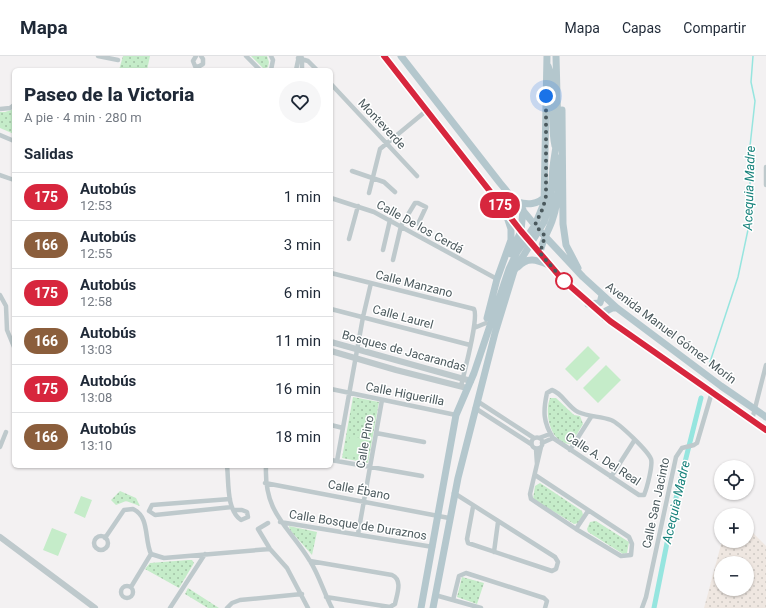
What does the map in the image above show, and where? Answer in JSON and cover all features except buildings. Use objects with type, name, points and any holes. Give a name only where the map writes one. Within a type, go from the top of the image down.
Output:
[{"type":"main road","name":"Avenida Manuel Gómez Morín","points":[[384,56],[528,240],[588,304],[605,318],[766,430]]},
{"type":"main road","name":"Avenida Manuel Gómez Morín","points":[[402,56],[428,92],[523,210],[583,277],[617,308],[766,417]]},
{"type":"main road","points":[[421,608],[456,415],[464,387],[471,381],[513,260],[537,227],[550,205],[555,149],[558,133],[556,56]]},
{"type":"main road","points":[[540,253],[545,236],[552,222],[558,198],[558,174],[552,136],[552,81],[547,60]]},
{"type":"main road","points":[[537,227],[546,196],[547,60]]},
{"type":"main road","points":[[558,90],[564,126],[562,208],[564,236],[570,252],[583,277]]},
{"type":"main road","points":[[417,100],[425,97],[428,92]]},
{"type":"main road","points":[[426,111],[432,108],[442,109]]},
{"type":"main road","points":[[517,202],[531,204],[542,200],[546,196]]},
{"type":"main road","points":[[476,365],[476,352],[486,323],[497,279],[512,234],[510,224],[500,205]]},
{"type":"main road","points":[[495,333],[495,310],[502,274],[521,231],[523,210]]},
{"type":"main road","points":[[433,608],[454,493],[475,408],[495,333],[514,271],[528,240]]},
{"type":"main road","points":[[514,271],[522,263],[529,260],[537,260],[550,265]]},
{"type":"main road","points":[[588,304],[600,303],[602,295]]},
{"type":"main road","points":[[605,318],[606,311],[608,309],[617,308]]},
{"type":"main road","points":[[446,476],[458,478]]},
{"type":"street","points":[[98,56],[118,60]]},
{"type":"street","points":[[186,56],[194,58],[194,68],[202,66],[204,60],[201,56]]},
{"type":"street","points":[[246,56],[258,68]]},
{"type":"street","points":[[271,56],[273,60],[271,68]]},
{"type":"street","points":[[297,68],[300,57]]},
{"type":"street","points":[[300,57],[302,68]]},
{"type":"street","points":[[300,57],[308,61],[315,68]]},
{"type":"street","name":"Monteverde","points":[[333,86],[417,176]]},
{"type":"street","points":[[0,109],[12,106]]},
{"type":"street","points":[[369,193],[380,149],[426,111]]},
{"type":"street","points":[[0,135],[12,140]]},
{"type":"street","points":[[766,167],[766,185]]},
{"type":"street","points":[[352,171],[373,177],[388,185],[395,192]]},
{"type":"street","points":[[0,175],[12,179]]},
{"type":"street","name":"Calle De los Cerdá","points":[[333,199],[358,206],[390,220],[437,248],[497,279]]},
{"type":"street","points":[[393,260],[401,226],[415,203],[426,207],[418,224]]},
{"type":"street","points":[[349,239],[358,206]]},
{"type":"street","points":[[383,250],[390,220]]},
{"type":"street","name":"Calle Manzano","points":[[333,274],[474,309],[476,314],[474,328],[462,378],[464,387]]},
{"type":"street","points":[[337,461],[357,359],[363,317],[371,283]]},
{"type":"street","points":[[0,295],[6,306],[6,330],[12,343]]},
{"type":"street","name":"Calle Laurel","points":[[333,310],[470,345]]},
{"type":"street","points":[[474,328],[486,323]]},
{"type":"street","name":"Bosques de Jacarandas","points":[[333,343],[471,381]]},
{"type":"street","points":[[333,352],[396,370],[464,387]]},
{"type":"street","points":[[396,370],[399,360]]},
{"type":"street","points":[[752,420],[766,365]]},
{"type":"street","name":"Calle Higuerilla","points":[[333,389],[456,415]]},
{"type":"street","points":[[551,436],[543,414],[547,393],[550,390],[556,391],[573,408],[591,417],[603,418],[614,422],[634,441],[612,477]]},
{"type":"street","name":"Calle San Jacinto","points":[[642,608],[646,597],[676,457],[680,450],[685,447],[693,446],[697,443],[712,392]]},
{"type":"street","name":"Calle Pino","points":[[358,534],[382,400]]},
{"type":"street","points":[[477,401],[537,438],[542,445],[530,494],[531,499],[576,529],[625,556],[632,553],[632,544],[629,537],[535,475]]},
{"type":"street","points":[[475,408],[531,444],[536,449],[537,465]]},
{"type":"street","points":[[570,450],[591,417]]},
{"type":"street","points":[[333,426],[343,428]]},
{"type":"street","points":[[0,447],[6,432]]},
{"type":"street","points":[[376,433],[424,442]]},
{"type":"street","points":[[531,444],[537,438],[551,436]]},
{"type":"street","points":[[536,449],[551,436]]},
{"type":"street","name":"Calle A. Del Real","points":[[551,436],[570,450],[639,495],[643,496],[645,493],[651,461],[649,456],[634,441]]},
{"type":"street","points":[[333,460],[422,476]]},
{"type":"street","points":[[227,468],[230,499],[233,509],[155,515],[149,511],[152,505],[230,499]]},
{"type":"street","points":[[266,468],[265,483],[273,508],[280,522],[310,561],[332,608]]},
{"type":"street","name":"Calle Ébano","points":[[265,483],[449,518]]},
{"type":"street","points":[[454,493],[555,557],[558,562],[556,569],[552,571],[470,544],[467,541],[473,506]]},
{"type":"street","points":[[188,502],[190,512]]},
{"type":"street","points":[[105,538],[124,510],[133,509],[144,520],[146,539],[151,554],[131,587]]},
{"type":"street","points":[[576,529],[588,511]]},
{"type":"street","name":"Calle Bosque de Duraznos","points":[[280,522],[433,547]]},
{"type":"street","points":[[494,552],[498,522]]},
{"type":"street","points":[[268,523],[258,529],[270,549],[287,568],[308,608]]},
{"type":"street","points":[[0,537],[95,608]]},
{"type":"street","points":[[151,554],[164,558],[270,549]]},
{"type":"street","points":[[170,608],[205,554]]},
{"type":"street","points":[[310,561],[396,576],[399,582],[395,604],[387,608],[326,597]]},
{"type":"street","points":[[453,600],[459,576],[466,573],[544,598],[547,601],[545,608]]},
{"type":"street","points":[[227,608],[232,603],[240,600],[302,594]]},
{"type":"street","points":[[435,595],[481,608]]},
{"type":"sand","points":[[754,534],[766,546],[766,608],[704,608],[714,571],[714,596],[754,596],[754,556],[718,556],[720,548],[754,548]]},
{"type":"green space","points":[[123,56],[150,56],[147,68],[120,68]]},
{"type":"green space","points":[[251,56],[267,56],[269,62],[268,67],[263,68]]},
{"type":"green space","points":[[12,110],[12,133],[0,128],[0,112]]},
{"type":"green space","points":[[588,346],[600,358],[577,381],[565,369]]},
{"type":"green space","points":[[606,365],[621,380],[598,403],[583,388]]},
{"type":"green space","points":[[353,397],[379,402],[368,463],[342,458]]},
{"type":"green space","points":[[550,398],[556,398],[574,415],[580,416],[583,424],[571,444],[564,443],[558,439],[550,427],[548,419],[548,404]]},
{"type":"green space","points":[[350,436],[368,439],[365,458],[346,455]]},
{"type":"green space","points":[[540,483],[582,511],[583,515],[579,523],[574,524],[533,499],[535,486]]},
{"type":"green space","points":[[120,491],[136,498],[140,506],[126,501],[116,505],[111,500]]},
{"type":"green space","points":[[81,496],[92,500],[85,518],[74,513]]},
{"type":"green space","points":[[596,521],[629,542],[627,553],[623,554],[588,532],[587,529],[590,522]]},
{"type":"green space","points":[[289,526],[317,532],[312,555],[290,530]]},
{"type":"green space","points":[[52,528],[67,534],[58,556],[43,550]]},
{"type":"green space","points":[[192,560],[194,563],[179,588],[145,569],[150,563]]},
{"type":"green space","points":[[462,577],[484,583],[477,604],[457,597]]},
{"type":"green space","points":[[188,588],[219,608],[208,608],[185,594]]},
{"type":"waterway","name":"Acequia Madre","points":[[710,362],[738,277],[749,225],[751,205],[749,155],[755,101],[751,82],[753,56]]},
{"type":"waterway","name":"Acequia Madre","points":[[654,608],[676,498],[701,398]]},
{"type":"bus line","name":"175","points":[[384,56],[472,170],[562,279],[585,301],[610,321],[766,430]]},
{"type":"route","points":[[546,96],[546,196],[543,208],[535,225],[545,236],[540,253],[564,281]]}]
